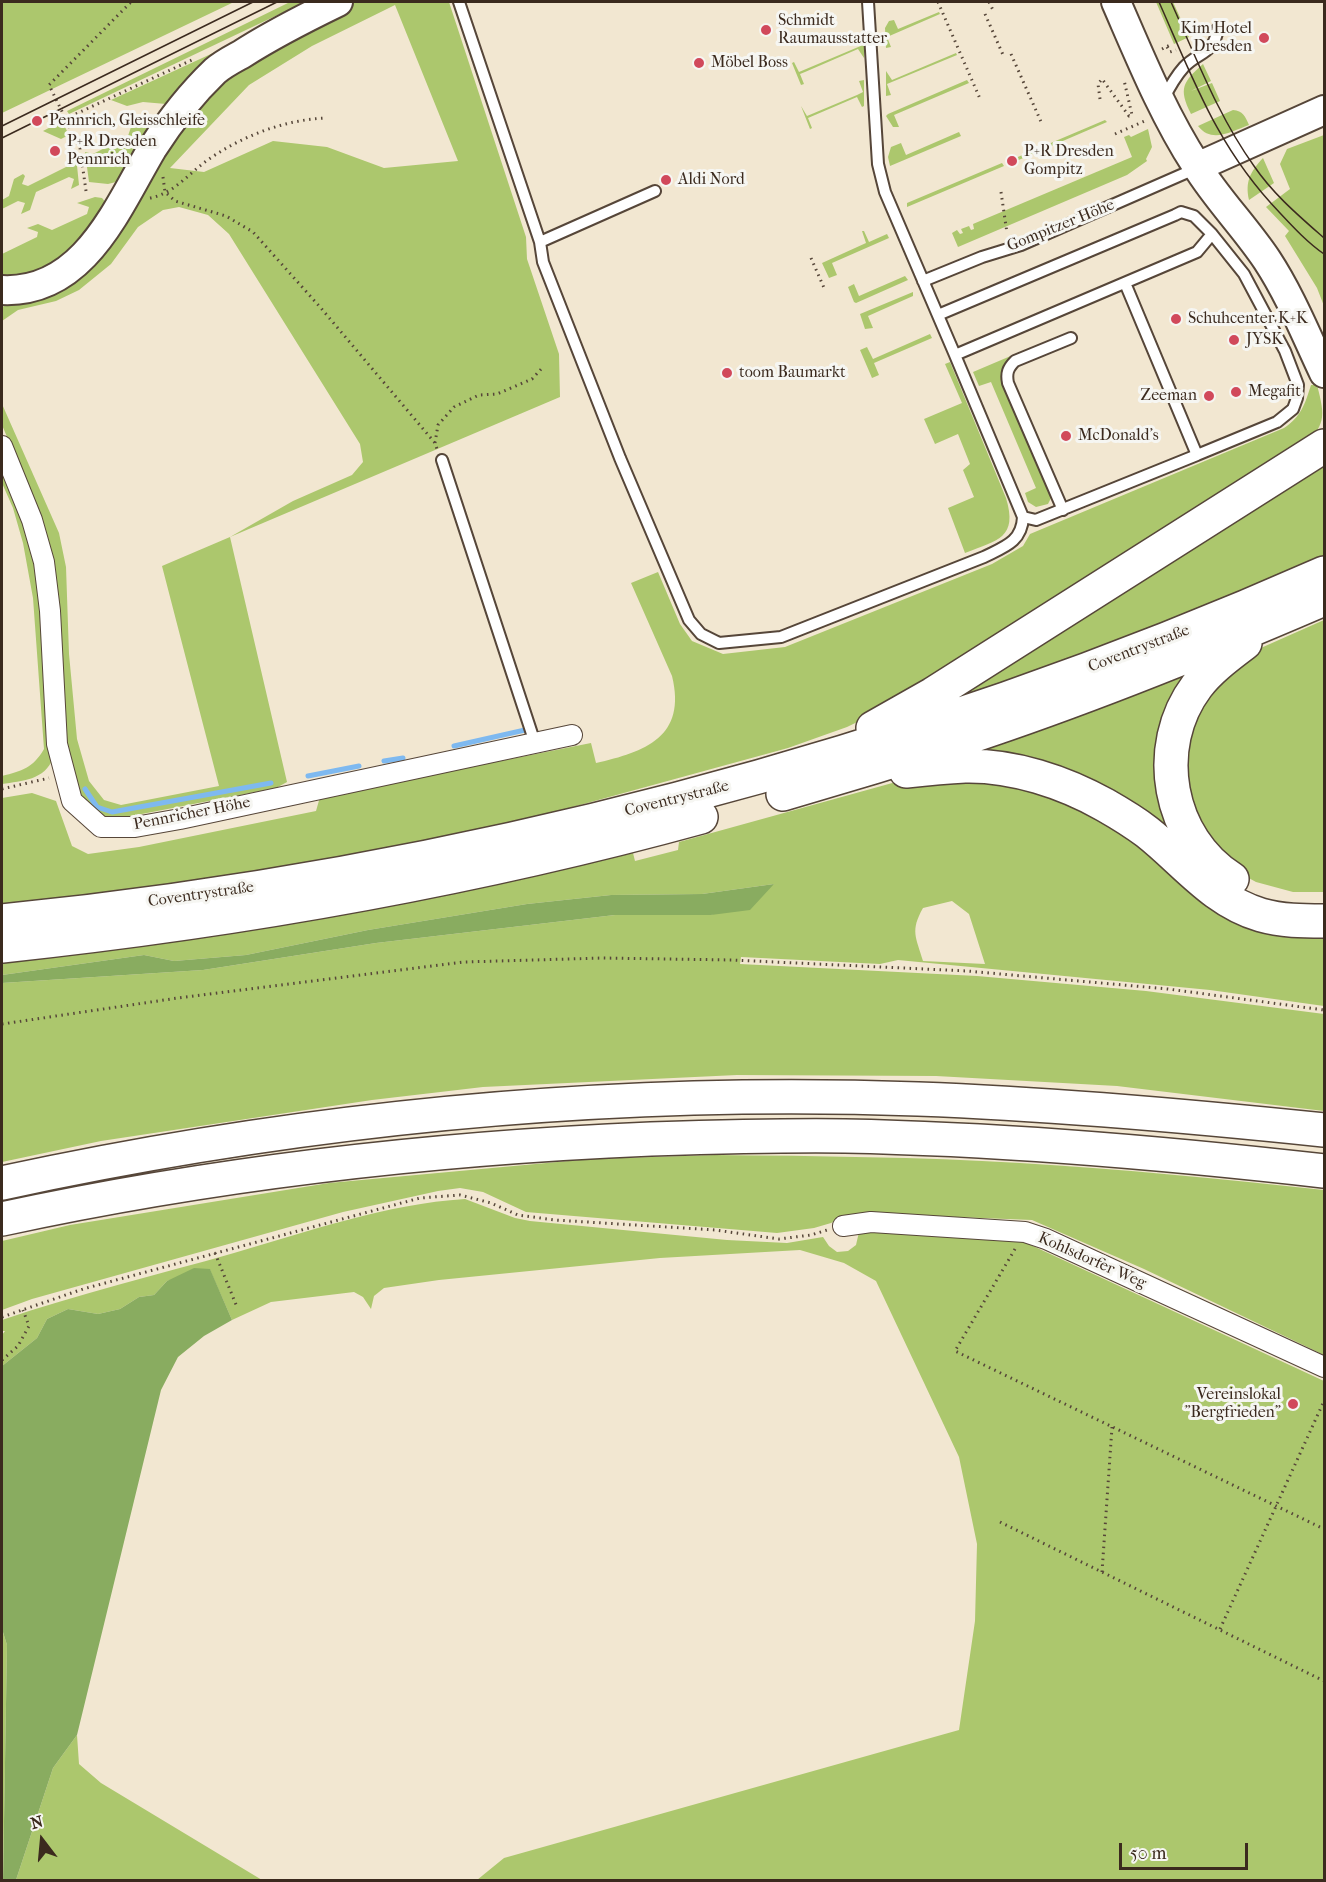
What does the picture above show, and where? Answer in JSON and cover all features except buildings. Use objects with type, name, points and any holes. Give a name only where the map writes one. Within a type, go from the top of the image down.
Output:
[{"type":"highway","points":[[830,768],[933,694],[1324,446]]},
{"type":"highway","name":"Coventrystraße","points":[[2,921],[87,912],[311,879],[438,854],[830,768],[964,713],[1256,604],[1324,573]]},
{"type":"highway","points":[[2,946],[92,937],[319,903],[561,852],[672,825],[830,768],[970,736],[1064,703],[1272,622],[1324,599]]},
{"type":"highway","points":[[1272,622],[1219,664],[1197,686],[1181,713],[1174,735],[1170,763],[1173,789],[1182,822],[1216,869],[1251,890],[1265,894],[1292,900],[1324,899]]},
{"type":"highway","points":[[830,768],[966,766],[991,767],[1037,776],[1105,804],[1148,833],[1194,875],[1222,896],[1242,907],[1261,915],[1293,921],[1324,921]]},
{"type":"highway","points":[[2,1183],[176,1149],[321,1128],[502,1108],[606,1102],[732,1098],[915,1099],[1055,1105],[1324,1130]]},
{"type":"highway","points":[[2,1219],[57,1207],[192,1184],[330,1164],[510,1147],[720,1137],[843,1136],[1024,1143],[1206,1158],[1324,1171]]},
{"type":"street","points":[[2,290],[40,285],[62,273],[86,254],[107,228],[171,122],[196,90],[217,69],[272,34],[338,2]]},
{"type":"street","points":[[1116,2],[1155,111],[1266,260],[1282,286],[1324,373]]},
{"type":"street","name":"Gompitzer Höhe","points":[[1197,167],[1324,110]]},
{"type":"street","name":"Pennricher Höhe","points":[[2,446],[32,520],[44,562],[50,611],[57,744],[72,801],[100,826],[135,827],[573,735]]},
{"type":"street","name":"Kohlsdorfer Weg","points":[[843,1226],[871,1222],[1025,1232],[1046,1239],[1324,1367]]},
{"type":"lane","points":[[459,2],[540,242],[543,262],[620,458],[689,620],[701,634],[719,643],[781,637],[984,557],[1013,542],[1022,531],[1023,517],[885,192],[878,164],[868,2]]},
{"type":"lane","points":[[1155,111],[1186,64],[1209,50],[1216,41],[1218,28]]},
{"type":"lane","name":"Gompitzer Höhe","points":[[923,281],[982,256],[1021,244],[1197,167]]},
{"type":"lane","points":[[540,242],[655,192]]},
{"type":"lane","points":[[938,315],[1181,212],[1194,216],[1212,234],[1244,274],[1285,351],[1296,378],[1297,398],[1293,409],[1277,422],[1063,510],[1036,520],[1023,517]]},
{"type":"lane","points":[[955,355],[1197,252],[1212,234]]},
{"type":"lane","points":[[1125,283],[1197,455]]},
{"type":"lane","points":[[1063,510],[1006,375],[1009,367],[1015,361],[1071,338]]},
{"type":"lane","points":[[442,460],[536,743]]},
{"type":"path","points":[[86,191],[80,148],[49,85],[131,2]]},
{"type":"path","points":[[938,2],[981,101]]},
{"type":"path","points":[[989,2],[993,10]]},
{"type":"path","points":[[985,14],[1004,57]]},
{"type":"path","points":[[1162,49],[1172,44]]},
{"type":"path","points":[[1167,46],[1170,52],[1176,50]]},
{"type":"path","points":[[1011,54],[1042,124]]},
{"type":"path","points":[[65,119],[202,55]]},
{"type":"path","points":[[1100,99],[1098,84],[1102,79],[1129,116],[1132,115],[1123,76]]},
{"type":"path","points":[[1116,134],[1155,111]]},
{"type":"path","points":[[128,193],[144,199],[160,196],[183,182],[211,158],[270,128],[304,119],[325,118]]},
{"type":"path","points":[[144,164],[163,177],[165,192],[175,201],[226,216],[253,232],[435,443],[442,460]]},
{"type":"path","points":[[1001,192],[1007,232]]},
{"type":"path","points":[[811,258],[825,290]]},
{"type":"path","points":[[435,443],[438,425],[454,407],[479,395],[497,393],[532,379],[543,367]]},
{"type":"path","points":[[2,789],[65,774]]},
{"type":"path","points":[[2,1024],[178,998],[464,962],[603,958],[732,960],[967,971],[1168,989],[1324,1010]]},
{"type":"path","points":[[2,1317],[83,1289],[420,1198],[460,1195],[491,1203],[518,1215],[555,1220],[715,1230],[779,1239],[811,1235],[843,1226]]},
{"type":"path","points":[[1025,1232],[955,1351],[1324,1529]]},
{"type":"path","points":[[215,1253],[237,1307]]},
{"type":"path","points":[[2,1360],[18,1346],[29,1326],[23,1310]]},
{"type":"path","points":[[1220,1629],[1324,1401]]},
{"type":"path","points":[[1102,1572],[1112,1426]]},
{"type":"path","points":[[1000,1522],[1324,1681]]},
{"type":"green space","points":[[2,2],[234,2],[2,113]]},
{"type":"green space","points":[[290,2],[305,2],[69,114],[67,111]]},
{"type":"green space","points":[[355,2],[449,2],[526,237],[527,259],[559,354],[560,397],[230,537],[293,501],[352,475],[363,462],[360,444],[229,234],[208,215],[179,207],[163,210],[138,227],[111,264],[79,290],[56,301],[18,310],[2,321],[2,307],[19,300],[127,221],[146,189],[145,180],[205,93],[285,36]],"holes":[[[395,5],[458,161],[384,168],[327,147],[273,141],[204,172],[170,168],[249,85],[312,46]]]},
{"type":"green space","points":[[1156,2],[1173,2],[1189,37],[1174,44]]},
{"type":"green space","points":[[939,12],[940,14],[887,37],[891,47],[886,48],[885,28],[889,21],[894,20],[898,29]]},
{"type":"green space","points":[[864,32],[864,58],[858,49],[800,74],[804,84],[801,85],[792,63],[794,62],[799,72],[863,45],[859,34]]},
{"type":"green space","points":[[250,36],[166,104],[143,102],[127,106],[111,100]]},
{"type":"green space","points":[[956,53],[957,55],[887,84],[891,95],[886,96],[886,71],[892,80]]},
{"type":"green space","points":[[1203,64],[1211,81],[1191,91],[1212,83],[1220,101],[1191,114],[1185,98],[1185,86]]},
{"type":"green space","points":[[864,80],[864,106],[862,107],[857,97],[808,118],[812,128],[810,129],[801,106],[807,116],[863,92],[859,81]]},
{"type":"green space","points":[[967,80],[969,83],[894,115],[899,127],[893,127],[886,116],[888,114]]},
{"type":"green space","points":[[1233,110],[1243,114],[1249,125],[1229,133],[1216,135],[1209,134],[1198,126]]},
{"type":"green space","points":[[142,118],[152,124],[124,180],[108,184],[89,182],[85,152],[93,154],[128,136],[133,121]]},
{"type":"green space","points":[[1105,120],[1107,122],[1007,165],[1006,162]]},
{"type":"green space","points":[[62,121],[69,135],[61,139],[43,131]]},
{"type":"green space","points":[[1148,129],[1152,147],[1147,161],[1127,175],[958,247],[952,233],[957,230],[960,234],[963,233],[961,229],[969,226],[971,230],[974,229],[973,224],[1132,157],[1124,137],[1129,135],[1131,137]]},
{"type":"green space","points":[[959,132],[961,136],[890,166],[888,157],[891,147],[901,143],[906,155]]},
{"type":"green space","points":[[1324,135],[1324,306],[1317,288],[1285,236],[1289,231],[1266,207],[1290,189],[1280,164],[1287,149]]},
{"type":"green space","points":[[76,156],[79,185],[71,189],[74,179],[69,177],[36,192],[30,210],[21,214],[25,203],[18,201],[2,209],[2,200],[9,196],[14,179],[23,174],[25,176],[22,184],[28,186],[68,166],[71,159]]},
{"type":"green space","points":[[1263,158],[1274,183],[1249,200],[1250,178]]},
{"type":"green space","points":[[1002,163],[1004,166],[907,207],[907,203]]},
{"type":"green space","points":[[95,197],[102,198],[108,205],[64,259],[32,275],[2,279],[2,254],[37,237],[38,232],[27,228],[38,224],[52,230],[87,214],[89,207],[77,203]]},
{"type":"green space","points":[[862,231],[869,242],[887,234],[889,238],[832,263],[837,275],[829,278],[822,263],[866,243]]},
{"type":"green space","points":[[905,276],[908,280],[856,303],[848,287],[854,284],[859,296]]},
{"type":"green space","points":[[913,292],[913,296],[868,316],[873,328],[865,329],[860,314]]},
{"type":"green space","points":[[930,334],[932,338],[874,363],[879,375],[872,378],[860,350],[867,347],[873,359]]},
{"type":"green space","points":[[1013,355],[1014,357],[1004,366],[1003,373],[1052,496],[1048,504],[1036,507],[1028,502],[1025,493],[1036,488],[991,382],[979,386],[973,372]]},
{"type":"green space","points":[[950,362],[1006,498],[1009,511],[1007,530],[1002,536],[987,545],[965,553],[948,508],[974,497],[963,470],[970,464],[958,434],[935,444],[924,419],[962,403],[945,364]]},
{"type":"green space","points":[[1311,385],[1317,385],[1322,406],[1322,420],[1302,449],[917,693],[847,727],[788,748],[423,848],[2,911],[2,798],[32,793],[56,801],[72,846],[88,854],[139,847],[316,811],[320,797],[591,743],[596,763],[614,759],[646,747],[658,738],[667,727],[673,714],[675,697],[672,676],[631,583],[658,572],[680,624],[692,641],[723,654],[785,647],[992,564],[1023,546],[1030,534],[1284,428],[1302,410]]},
{"type":"green space","points":[[2,404],[59,533],[66,567],[69,654],[77,739],[89,781],[104,800],[121,805],[219,786],[162,566],[230,537],[287,782],[276,788],[116,819],[100,818],[81,797],[69,755],[35,503],[2,425]]},
{"type":"green space","points":[[2,459],[26,522],[41,598],[53,758],[39,775],[2,784],[2,776],[26,768],[36,761],[44,749],[33,598],[23,543],[13,508],[2,483]]},
{"type":"green space","points":[[1324,460],[1324,562],[989,693],[928,704]]},
{"type":"green space","points":[[1324,620],[1324,892],[1293,892],[1256,882],[1236,871],[1191,819],[1184,737],[1202,696],[1254,651]]},
{"type":"green space","points":[[1213,655],[1178,710],[1186,842],[1262,906],[1152,826],[942,760]]},
{"type":"green space","points":[[964,773],[1072,796],[1188,882],[1324,931],[1324,1006],[1210,990],[898,960],[880,964],[741,957],[740,964],[977,976],[1146,991],[1324,1014],[1324,1111],[1117,1086],[936,1076],[737,1075],[483,1087],[372,1100],[101,1141],[2,1162],[2,983],[203,970],[376,943],[615,915],[711,915],[774,884],[702,894],[611,895],[527,904],[368,930],[246,955],[174,961],[144,955],[2,975],[2,956],[558,863],[595,862],[633,853],[635,861],[678,850],[679,842],[914,777]],"holes":[[[952,901],[969,914],[985,964],[923,961],[915,929],[923,908]]]},
{"type":"green space","points":[[774,884],[750,910],[711,915],[615,915],[376,943],[203,970],[2,983],[2,975],[144,955],[174,961],[246,955],[368,930],[527,904],[611,895],[702,894]]},
{"type":"green space","points":[[715,1155],[830,1156],[1020,1163],[1324,1190],[1324,1355],[1144,1269],[1032,1220],[905,1215],[841,1217],[814,1228],[777,1233],[526,1212],[483,1192],[460,1188],[343,1212],[32,1299],[2,1310],[2,1241],[70,1225],[329,1183],[590,1159]]},
{"type":"green space","points":[[465,1199],[515,1218],[530,1221],[727,1240],[787,1243],[823,1237],[837,1252],[848,1251],[856,1245],[859,1232],[866,1225],[1020,1240],[1324,1381],[1324,1880],[477,1880],[504,1858],[959,1730],[975,1621],[977,1544],[959,1457],[876,1281],[844,1263],[800,1250],[660,1258],[439,1280],[384,1288],[374,1296],[371,1309],[363,1297],[354,1292],[271,1302],[232,1320],[210,1270],[167,1281],[154,1295],[139,1297],[120,1309],[98,1314],[68,1309],[47,1319],[37,1338],[2,1366],[2,1335],[5,1331],[2,1331],[2,1320],[89,1293],[377,1212]]},
{"type":"green space","points":[[194,1268],[210,1269],[232,1320],[204,1336],[178,1357],[161,1390],[77,1735],[53,1768],[16,1880],[3,1880],[7,1645],[2,1629],[2,1366],[37,1338],[47,1319],[68,1309],[98,1314],[120,1309],[139,1297],[154,1295],[167,1281]]},
{"type":"green space","points":[[2,1629],[7,1645],[3,1880],[2,1880]]},
{"type":"green space","points":[[77,1735],[79,1764],[101,1783],[262,1880],[16,1880],[53,1768]]},
{"type":"waterway","points":[[454,746],[525,730]]},
{"type":"waterway","points":[[384,761],[403,758]]},
{"type":"waterway","points":[[308,776],[359,766]]},
{"type":"waterway","points":[[85,789],[97,807],[112,812],[271,783]]},
{"type":"tram line","points":[[2,126],[253,2]]},
{"type":"tram line","points":[[2,138],[277,2]]},
{"type":"tram line","points":[[1159,2],[1196,87],[1240,164],[1258,189],[1285,219],[1324,254]]},
{"type":"tram line","points":[[1171,2],[1208,86],[1241,147],[1261,176],[1278,195],[1324,238]]},
{"type":"place","name":"Schmidt Raumausstatter","points":[[766,30]]},
{"type":"place","name":"Kim Hotel Dresden","points":[[1264,38]]},
{"type":"place","name":"Möbel Boss","points":[[699,63]]},
{"type":"place","name":"Pennrich, Gleisschleife","points":[[37,121]]},
{"type":"place","name":"P+R Dresden Pennrich","points":[[55,151]]},
{"type":"place","name":"P+R Dresden Gompitz","points":[[1012,161]]},
{"type":"place","name":"Aldi Nord","points":[[666,180]]},
{"type":"place","name":"Schuhcenter K+K","points":[[1176,319]]},
{"type":"place","name":"JYSK","points":[[1234,340]]},
{"type":"place","name":"toom Baumarkt","points":[[727,373]]},
{"type":"place","name":"Megafit","points":[[1236,392]]},
{"type":"place","name":"Zeeman","points":[[1209,396]]},
{"type":"place","name":"McDonald's","points":[[1066,436]]},
{"type":"place","name":"Vereinslokal \"Bergfrieden\"","points":[[1293,1404]]}]
